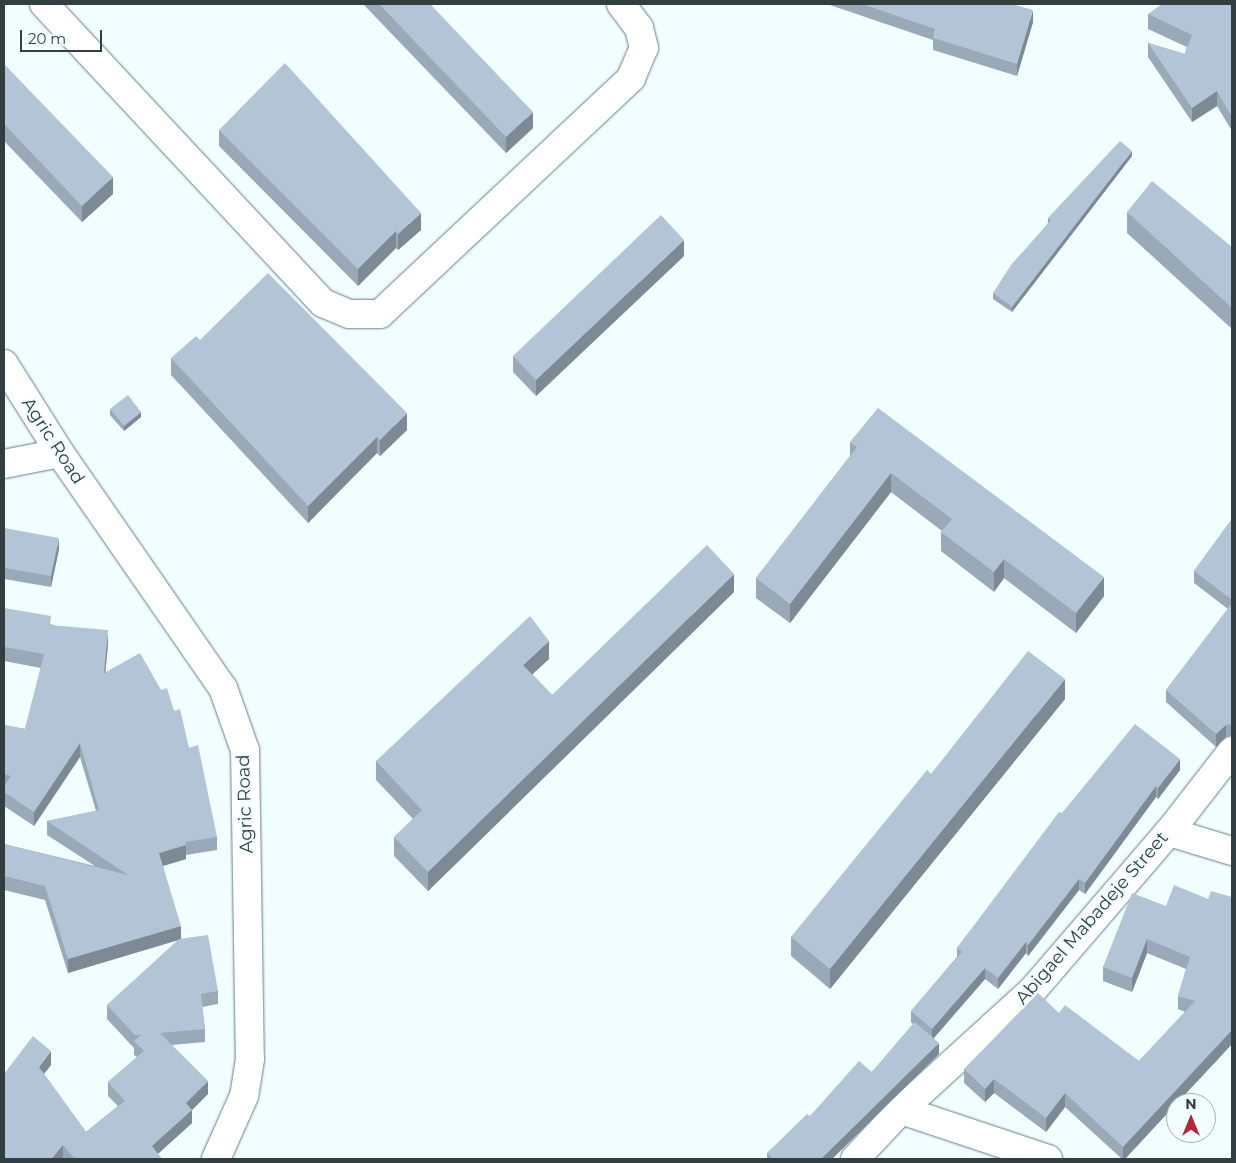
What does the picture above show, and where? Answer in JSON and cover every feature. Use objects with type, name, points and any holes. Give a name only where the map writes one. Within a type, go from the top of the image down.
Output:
[{"type":"street","points":[[44,4],[324,303],[349,314],[380,314],[631,78],[644,48],[639,28],[621,4]]},
{"type":"street","name":"Agric Road","points":[[4,364],[60,453],[223,688],[245,750],[250,1059],[244,1096],[216,1159]]},
{"type":"street","points":[[4,464],[60,453]]},
{"type":"street","name":"Abigael Mabadeje Street","points":[[855,1159],[901,1110],[1032,991],[1169,832],[1232,750]]},
{"type":"street","points":[[1169,832],[1232,851]]},
{"type":"street","points":[[901,1110],[1048,1159]]},
{"type":"building","points":[[379,4],[430,4],[533,112],[506,137]]},
{"type":"building","points":[[862,4],[1012,4],[1033,10],[1017,64],[933,38],[935,29]]},
{"type":"building","points":[[1162,4],[1232,4],[1232,117],[1217,91],[1192,108],[1148,43],[1185,54],[1192,35],[1148,14]]},
{"type":"building","points":[[285,63],[421,213],[398,234],[396,231],[358,269],[219,130]]},
{"type":"building","points":[[4,64],[113,177],[82,206],[4,124]]},
{"type":"building","points":[[1120,141],[1132,151],[1012,307],[993,293],[1011,265],[1051,220],[1048,218]]},
{"type":"building","points":[[1152,181],[1232,247],[1232,308],[1127,212]]},
{"type":"building","points":[[661,215],[684,240],[536,380],[513,356]]},
{"type":"building","points":[[268,273],[407,413],[380,440],[377,437],[308,506],[171,358],[196,336],[200,340]]},
{"type":"building","points":[[128,395],[141,412],[124,426],[110,409]]},
{"type":"building","points":[[878,408],[1104,577],[1076,613],[1004,559],[994,572],[941,532],[952,519],[891,473],[790,604],[756,578],[857,447],[850,442]]},
{"type":"building","points":[[1232,519],[1232,600],[1194,571]]},
{"type":"building","points":[[4,528],[59,538],[51,576],[4,568]]},
{"type":"building","points":[[707,545],[734,574],[428,872],[394,837],[422,810],[376,761],[530,616],[549,641],[523,665],[552,695]]},
{"type":"building","points":[[1232,603],[1232,724],[1226,725],[1216,734],[1166,690]]},
{"type":"building","points":[[4,608],[51,616],[50,625],[108,630],[104,673],[140,653],[161,690],[167,688],[174,711],[180,709],[189,748],[198,745],[217,837],[185,842],[186,845],[159,853],[181,926],[68,959],[45,886],[4,876],[4,844],[128,875],[47,821],[99,810],[80,743],[34,812],[4,792],[4,787],[11,776],[4,774],[4,725],[25,729],[44,654],[4,647]]},
{"type":"building","points":[[1028,651],[1065,679],[830,969],[791,937],[927,770],[931,774]]},
{"type":"building","points":[[1135,724],[1180,759],[1158,788],[1156,786],[1085,883],[1079,879],[1028,945],[1026,942],[998,978],[985,968],[932,1029],[911,1011],[962,952],[957,948],[1059,812],[1062,813]]},
{"type":"building","points":[[1174,885],[1208,899],[1211,891],[1232,897],[1232,1030],[1173,1093],[1166,1093],[1166,1101],[1123,1147],[1065,1093],[1046,1118],[994,1079],[985,1089],[964,1069],[1038,993],[1059,1013],[1065,1005],[1139,1061],[1195,1001],[1178,996],[1190,957],[1147,939],[1132,978],[1103,967],[1132,893],[1166,906]]},
{"type":"building","points":[[208,935],[218,991],[201,994],[205,1029],[160,1033],[208,1081],[186,1103],[192,1110],[152,1146],[162,1159],[75,1159],[63,1145],[51,1159],[4,1159],[4,1074],[33,1036],[51,1051],[39,1067],[86,1132],[125,1101],[108,1082],[144,1051],[134,1041],[141,1035],[135,1035],[107,1005],[179,939]]},
{"type":"building","points":[[915,1022],[939,1043],[821,1159],[769,1159],[771,1157],[767,1153],[807,1114],[810,1116],[859,1061],[872,1072]]}]
